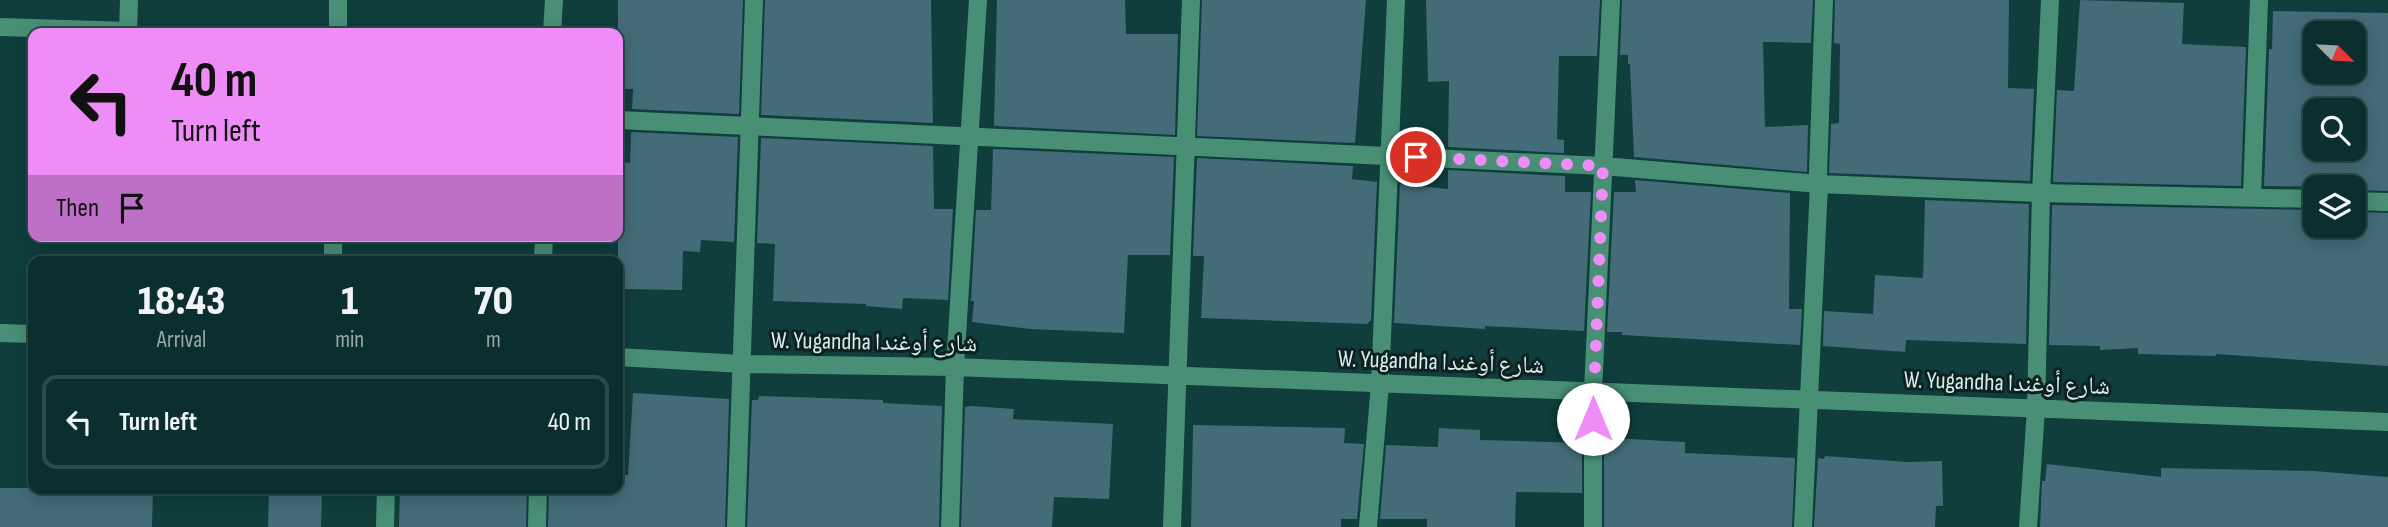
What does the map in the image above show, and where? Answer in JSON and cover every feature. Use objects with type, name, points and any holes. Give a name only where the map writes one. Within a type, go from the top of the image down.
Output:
[{"type":"street","points":[[129,0],[129,28]]},
{"type":"street","points":[[338,0],[338,28]]},
{"type":"street","points":[[552,28],[554,0]]},
{"type":"street","points":[[736,527],[754,0]]},
{"type":"street","points":[[950,527],[955,367],[978,0]]},
{"type":"street","points":[[1172,527],[1191,0]]},
{"type":"street","points":[[1368,527],[1380,384],[1396,0]]},
{"type":"street","points":[[1593,527],[1592,392],[1611,0]]},
{"type":"street","points":[[1803,527],[1819,184],[1824,0]]},
{"type":"street","points":[[2028,527],[2036,409],[2041,193],[2050,0]]},
{"type":"street","points":[[2252,196],[2259,0]]},
{"type":"street","points":[[0,27],[28,28]]},
{"type":"street","points":[[623,120],[1603,166],[1819,184],[2041,193],[2303,198]]},
{"type":"street","points":[[2366,201],[2388,202]]},
{"type":"street","points":[[0,333],[28,334]]},
{"type":"street","name":"W. Yugandha شارع أوغندا","points":[[623,357],[743,364],[955,367],[2388,422]]},
{"type":"street","points":[[385,527],[386,494]]},
{"type":"street","points":[[537,527],[538,494]]},
{"type":"building","points":[[618,0],[743,0],[739,114],[632,109],[633,89],[623,89],[623,28],[618,28]]},
{"type":"building","points":[[765,0],[931,0],[933,123],[761,115]]},
{"type":"building","points":[[997,0],[1125,0],[1126,34],[1178,34],[1175,135],[994,126]]},
{"type":"building","points":[[1202,0],[1366,0],[1355,143],[1197,136]]},
{"type":"building","points":[[1426,0],[1600,0],[1597,56],[1559,56],[1557,139],[1564,140],[1564,153],[1448,147],[1449,81],[1428,82]]},
{"type":"building","points":[[1622,0],[1813,0],[1811,43],[1763,42],[1765,127],[1808,125],[1807,172],[1634,157],[1630,64],[1628,55],[1620,55]]},
{"type":"building","points":[[1835,0],[2009,0],[2008,88],[2034,89],[2030,181],[1829,173],[1831,124],[1839,123],[1840,44],[1834,43]]},
{"type":"building","points":[[2080,0],[2184,3],[2182,44],[2246,47],[2241,186],[2053,182],[2057,90],[2074,91]]},
{"type":"building","points":[[2273,11],[2388,13],[2388,191],[2366,190],[2366,175],[2303,175],[2303,186],[2264,186],[2269,49],[2272,49]]},
{"type":"building","points":[[631,132],[738,137],[734,242],[701,240],[700,252],[683,251],[682,290],[623,289],[623,256],[618,256],[618,242],[623,242],[623,162],[630,163]]},
{"type":"building","points":[[761,138],[933,146],[934,209],[953,209],[948,300],[903,298],[902,309],[866,304],[773,301],[775,244],[757,243]]},
{"type":"building","points":[[993,149],[1174,157],[1170,255],[1128,255],[1124,333],[1031,329],[972,322],[976,210],[991,210]]},
{"type":"building","points":[[1197,158],[1353,166],[1352,179],[1377,182],[1371,321],[1368,324],[1201,318],[1204,256],[1193,256]]},
{"type":"building","points":[[1448,170],[1565,176],[1565,192],[1591,192],[1584,331],[1485,326],[1485,329],[1394,323],[1400,184],[1448,189]]},
{"type":"building","points":[[1635,180],[1790,193],[1789,309],[1802,309],[1800,345],[1607,332],[1614,192],[1636,192]]},
{"type":"building","points":[[1925,200],[2029,204],[2026,344],[1906,340],[1905,352],[1823,346],[1824,311],[1873,314],[1875,275],[1923,278]]},
{"type":"building","points":[[2052,205],[2303,210],[2303,238],[2366,238],[2366,212],[2388,213],[2388,366],[2216,354],[2138,354],[2138,348],[2100,350],[2100,346],[2049,345]]},
{"type":"building","points":[[633,393],[729,399],[725,527],[548,527],[549,494],[623,494],[623,475],[628,475]]},
{"type":"building","points":[[759,396],[883,400],[883,403],[942,406],[939,527],[747,527],[752,400],[758,400]]},
{"type":"building","points":[[965,407],[1014,409],[1013,419],[1113,424],[1109,499],[1054,497],[1052,527],[961,527]]},
{"type":"building","points":[[1193,425],[1345,428],[1344,443],[1364,444],[1357,519],[1341,519],[1341,527],[1191,527]]},
{"type":"building","points":[[1439,428],[1480,430],[1480,440],[1582,443],[1582,493],[1516,492],[1515,527],[1427,527],[1427,519],[1380,519],[1386,445],[1438,447]]},
{"type":"building","points":[[1611,438],[1685,442],[1685,453],[1795,458],[1792,527],[1604,527],[1604,443],[1611,444]]},
{"type":"building","points":[[1825,456],[1907,462],[1942,461],[1943,506],[1936,506],[1935,527],[1814,527],[1818,458],[1824,459]]},
{"type":"building","points":[[2047,464],[2161,477],[2161,468],[2314,471],[2388,477],[2388,527],[2040,527],[2042,481],[2045,481]]},
{"type":"building","points":[[0,488],[28,488],[28,494],[153,494],[152,527],[0,527]]},
{"type":"building","points":[[269,494],[322,494],[321,527],[268,527]]},
{"type":"building","points":[[400,494],[527,494],[526,527],[399,527]]},
{"type":"route","points":[[1416,157],[1603,166],[1593,419]]}]
